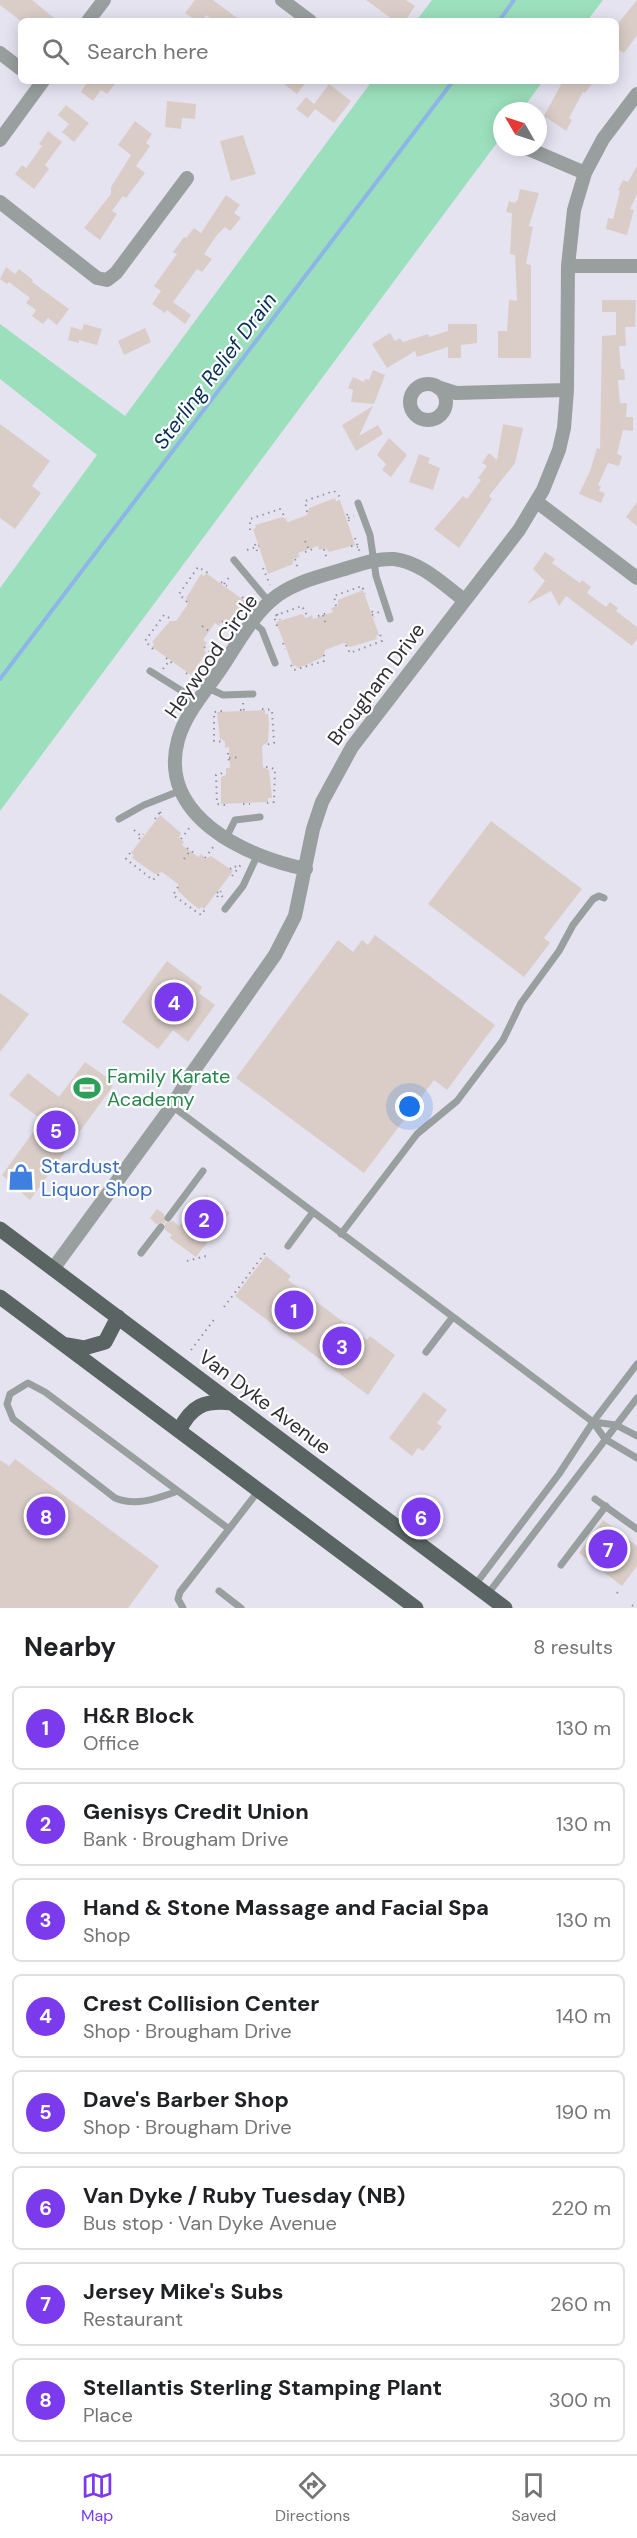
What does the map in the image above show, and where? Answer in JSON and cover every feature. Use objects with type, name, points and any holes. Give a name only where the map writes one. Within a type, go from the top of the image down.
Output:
[{"type":"main road","name":"Van Dyke Avenue","points":[[0,1229],[505,1608]]},
{"type":"main road","points":[[0,1297],[416,1608]]},
{"type":"main road","points":[[64,1345],[84,1348],[105,1342],[118,1317]]},
{"type":"main road","points":[[179,1431],[187,1415],[195,1407],[216,1401],[232,1404]]},
{"type":"street","points":[[90,18],[104,0]]},
{"type":"street","points":[[282,0],[306,18]]},
{"type":"street","points":[[0,53],[18,67]]},
{"type":"street","points":[[0,140],[39,84]]},
{"type":"street","name":"Brougham Drive","points":[[53,1269],[172,1106],[190,1076],[275,956],[295,916],[313,829],[334,778],[352,747],[519,530],[537,502],[559,450],[567,390],[568,266],[574,210],[585,173],[603,140],[637,94]]},
{"type":"street","points":[[545,156],[585,173]]},
{"type":"street","points":[[0,202],[97,278],[107,280],[116,273],[187,178]]},
{"type":"street","points":[[568,266],[637,266]]},
{"type":"street","points":[[456,393],[441,413],[431,419],[419,417],[412,409],[411,398],[416,388],[427,384],[456,393],[567,390]]},
{"type":"street","points":[[437,387],[444,396],[444,408]]},
{"type":"street","points":[[537,502],[637,578]]},
{"type":"street","name":"Heywood Circle","points":[[306,869],[257,856],[220,842],[198,817],[182,790],[176,766],[178,740],[198,701],[203,685],[253,622],[274,608],[304,582],[374,560],[394,559],[415,565],[464,600]]},
{"type":"lane","points":[[358,503],[370,535],[376,576],[390,619]]},
{"type":"lane","points":[[234,560],[274,608]]},
{"type":"lane","points":[[253,622],[262,630],[275,663]]},
{"type":"lane","points":[[150,671],[198,701]]},
{"type":"lane","points":[[203,685],[223,695],[253,694]]},
{"type":"lane","points":[[119,819],[144,805],[182,790]]},
{"type":"lane","points":[[220,842],[235,820],[260,817]]},
{"type":"lane","points":[[225,909],[246,881],[257,856]]},
{"type":"lane","points":[[341,1234],[417,1134],[456,1101],[503,1040],[521,1003],[559,951],[573,925],[592,899],[599,896],[604,898]]},
{"type":"lane","points":[[172,1106],[593,1422],[605,1439],[637,1458]]},
{"type":"lane","points":[[168,1218],[203,1171]]},
{"type":"lane","points":[[288,1246],[313,1212]]},
{"type":"lane","points":[[141,1253],[161,1227]]},
{"type":"lane","points":[[426,1352],[452,1317]]},
{"type":"lane","points":[[481,1590],[593,1422],[637,1364]]},
{"type":"lane","points":[[178,1491],[137,1502],[124,1502],[115,1498],[13,1419],[7,1404],[10,1394],[18,1387],[28,1383],[35,1385],[178,1491],[229,1529]]},
{"type":"lane","points":[[481,1590],[637,1398]]},
{"type":"lane","points":[[593,1422],[616,1425],[637,1436]]},
{"type":"lane","points":[[183,1608],[178,1599],[180,1592],[259,1490]]},
{"type":"lane","points":[[595,1498],[637,1529]]},
{"type":"lane","points":[[561,1565],[606,1506]]},
{"type":"lane","points":[[219,1591],[241,1608]]},
{"type":"path","points":[[307,512],[305,501],[334,490],[342,500]]},
{"type":"path","points":[[250,530],[250,519],[280,509],[286,519]]},
{"type":"path","points":[[347,514],[349,521]]},
{"type":"path","points":[[355,538],[360,553]]},
{"type":"path","points":[[305,541],[307,551],[313,549]]},
{"type":"path","points":[[351,546],[358,547]]},
{"type":"path","points":[[247,550],[257,547]]},
{"type":"path","points":[[324,549],[328,563]]},
{"type":"path","points":[[294,559],[299,573]]},
{"type":"path","points":[[187,602],[179,594],[198,567],[208,573]]},
{"type":"path","points":[[263,568],[272,588]]},
{"type":"path","points":[[267,578],[271,573]]},
{"type":"path","points":[[224,584],[230,576]]},
{"type":"path","points":[[336,606],[333,596],[359,589],[362,586],[365,594]]},
{"type":"path","points":[[242,597],[252,605]]},
{"type":"path","points":[[243,603],[247,601]]},
{"type":"path","points":[[274,608],[303,606],[308,617]]},
{"type":"path","points":[[274,608],[280,621]]},
{"type":"path","points":[[274,608],[277,626]]},
{"type":"path","points":[[372,611],[374,617]]},
{"type":"path","points":[[318,616],[327,613]]},
{"type":"path","points":[[153,649],[145,641],[164,615],[173,620]]},
{"type":"path","points":[[323,615],[326,624]]},
{"type":"path","points":[[222,621],[234,631]]},
{"type":"path","points":[[202,626],[210,632]]},
{"type":"path","points":[[208,635],[213,628]]},
{"type":"path","points":[[346,645],[350,653],[382,642],[380,632]]},
{"type":"path","points":[[283,643],[285,650]]},
{"type":"path","points":[[204,647],[217,656]]},
{"type":"path","points":[[291,665],[293,671],[324,661],[324,653]]},
{"type":"path","points":[[163,669],[169,660]]},
{"type":"path","points":[[186,673],[203,685]]},
{"type":"path","points":[[193,673],[193,678]]},
{"type":"path","points":[[243,700],[243,710]]},
{"type":"path","points":[[262,709],[272,710],[274,743],[265,745]]},
{"type":"path","points":[[222,711],[215,711],[214,742],[225,742]]},
{"type":"path","points":[[228,753],[229,762]]},
{"type":"path","points":[[228,758],[239,758]]},
{"type":"path","points":[[266,767],[275,769],[274,802],[267,803]]},
{"type":"path","points":[[225,805],[218,805],[216,801],[216,773],[226,772]]},
{"type":"path","points":[[243,804],[250,804]]},
{"type":"path","points":[[154,819],[168,806]]},
{"type":"path","points":[[160,812],[163,818]]},
{"type":"path","points":[[181,839],[191,826]]},
{"type":"path","points":[[134,830],[141,836]]},
{"type":"path","points":[[205,858],[220,842]]},
{"type":"path","points":[[184,859],[192,852],[187,848]]},
{"type":"path","points":[[130,853],[126,859],[153,880],[160,873]]},
{"type":"path","points":[[232,876],[243,862]]},
{"type":"path","points":[[230,869],[233,866],[238,868]]},
{"type":"path","points":[[177,887],[173,895],[201,915],[206,908]]},
{"type":"path","points":[[217,897],[221,891]]},
{"type":"path","points":[[224,1307],[265,1253]]},
{"type":"path","points":[[187,1261],[206,1256]]},
{"type":"path","points":[[191,1350],[216,1317]]},
{"type":"path","points":[[632,1605],[636,1608]]},
{"type":"green space","points":[[432,0],[603,0],[589,18],[418,18]]},
{"type":"green space","name":"Sterling Relief Drain","points":[[370,84],[541,84],[528,102],[493,102],[493,148],[0,811],[0,588],[97,455],[0,379],[0,324],[125,416]]},
{"type":"building","points":[[0,0],[32,0],[54,18],[18,19],[0,5]]},
{"type":"building","points":[[195,0],[213,0],[237,18],[210,18],[206,15],[204,18],[192,18],[185,13]]},
{"type":"building","points":[[366,0],[406,0],[415,6],[407,18],[391,18]]},
{"type":"building","points":[[637,0],[637,35],[624,53],[619,50],[619,22]]},
{"type":"building","points":[[86,84],[115,84],[107,94],[101,90],[93,101],[81,92]]},
{"type":"building","points":[[284,84],[305,84],[297,94]]},
{"type":"building","points":[[329,84],[351,101],[334,123],[315,109],[308,118],[296,109],[306,97],[314,104]]},
{"type":"building","points":[[561,84],[592,84],[585,93],[583,92],[569,118],[572,120],[566,131],[547,118],[547,110]]},
{"type":"building","points":[[167,101],[196,104],[195,119],[182,118],[181,129],[165,127]]},
{"type":"building","points":[[66,105],[89,123],[74,142],[62,132],[69,124],[58,115]]},
{"type":"building","points":[[135,121],[152,134],[146,143],[150,146],[136,166],[145,173],[126,198],[123,196],[112,211],[117,214],[100,240],[84,228],[111,194],[111,187],[131,155],[118,145]]},
{"type":"building","points":[[48,131],[62,142],[45,165],[49,169],[34,189],[15,174],[22,165],[26,168],[42,146],[39,144]]},
{"type":"building","points":[[243,135],[256,174],[231,181],[220,141]]},
{"type":"building","points":[[637,166],[637,194],[630,209],[634,210],[627,235],[606,229],[608,218],[613,219],[620,191],[618,190],[623,180],[628,182]]},
{"type":"building","points":[[520,189],[539,193],[529,226],[533,227],[526,264],[531,265],[531,358],[498,358],[498,331],[507,331],[509,300],[517,301],[515,255],[510,254],[512,213],[506,212],[509,201],[515,203],[518,199]]},
{"type":"building","points":[[226,195],[240,205],[234,213],[241,218],[230,231],[225,227],[217,235],[204,254],[212,259],[202,272],[197,269],[173,302],[191,315],[185,324],[167,310],[165,313],[152,304],[161,291],[154,286],[177,254],[173,252],[184,237],[186,238],[194,228],[201,233]]},
{"type":"building","points":[[6,267],[15,274],[19,269],[33,280],[32,282],[69,309],[57,325],[48,318],[43,324],[32,316],[36,310],[26,303],[30,298],[9,282],[7,284],[0,279]]},
{"type":"building","points":[[602,300],[636,300],[635,327],[625,327],[626,346],[619,346],[621,369],[624,369],[625,380],[618,380],[620,403],[627,403],[626,417],[633,417],[633,431],[623,430],[617,454],[622,456],[619,466],[608,463],[598,485],[601,486],[599,491],[605,493],[601,503],[579,494],[590,471],[597,448],[600,449],[602,336],[616,335],[616,312],[602,312]]},
{"type":"building","points":[[84,324],[102,329],[97,345],[79,340],[79,343],[68,340],[71,327],[82,330]]},
{"type":"building","points":[[448,324],[477,324],[477,343],[461,345],[461,358],[448,358],[448,347],[417,357],[415,351],[387,368],[372,344],[390,333],[395,341],[400,338],[403,342],[428,334],[429,337],[448,331]]},
{"type":"building","points":[[145,328],[151,342],[124,355],[118,341]]},
{"type":"building","points":[[373,370],[385,375],[374,404],[351,402],[353,390],[348,388],[353,377],[364,382],[365,379],[369,380]]},
{"type":"building","points":[[373,406],[359,436],[378,425],[383,434],[356,451],[342,425]]},
{"type":"building","points":[[0,424],[50,461],[32,486],[41,493],[15,529],[0,518]]},
{"type":"building","points":[[503,424],[523,428],[515,463],[489,496],[492,499],[459,548],[434,529],[463,496],[467,499],[481,480],[478,478],[487,466],[482,463],[489,453],[497,460]]},
{"type":"building","points":[[389,438],[407,455],[391,477],[382,470],[386,464],[377,455]]},
{"type":"building","points":[[419,454],[430,458],[428,463],[440,468],[433,490],[409,482]]},
{"type":"building","points":[[335,498],[336,501],[340,500],[355,545],[329,552],[326,548],[319,550],[318,546],[309,549],[298,553],[300,557],[293,559],[293,564],[268,574],[253,529],[256,528],[255,525],[283,517],[288,522],[307,515],[309,508]]},
{"type":"building","points":[[637,502],[637,526],[626,517]]},
{"type":"building","points":[[545,552],[555,559],[552,563],[580,583],[582,580],[591,587],[587,593],[606,607],[610,602],[618,608],[616,611],[637,627],[637,639],[632,646],[566,596],[559,606],[551,591],[527,604],[545,581],[533,569]]},
{"type":"building","points":[[206,573],[245,601],[228,622],[223,620],[219,626],[215,623],[203,640],[207,643],[203,648],[206,653],[191,675],[152,647],[154,644],[152,642],[170,621],[176,621],[188,604],[186,598],[201,574],[204,576]]},
{"type":"building","points":[[363,590],[379,635],[376,636],[377,639],[350,647],[344,643],[325,650],[323,657],[306,665],[297,668],[296,665],[293,666],[276,622],[302,614],[306,618],[312,615],[313,619],[333,612],[331,608],[338,606],[338,600]]},
{"type":"building","points":[[265,710],[269,723],[268,742],[262,746],[263,767],[269,770],[272,798],[268,798],[268,802],[221,804],[221,777],[226,775],[226,768],[230,768],[229,747],[225,748],[225,741],[220,739],[217,712]]},
{"type":"building","points":[[160,815],[181,833],[179,838],[184,842],[182,845],[198,857],[201,854],[206,859],[211,856],[233,871],[204,909],[201,907],[199,909],[191,903],[178,891],[178,884],[162,872],[155,874],[132,858],[134,855],[131,853]]},
{"type":"building","points":[[491,821],[582,889],[544,938],[550,943],[524,977],[428,904]]},
{"type":"building","points":[[375,935],[495,1025],[447,1090],[434,1080],[364,1173],[236,1078],[338,940],[353,952],[362,940],[368,945]]},
{"type":"building","points":[[167,961],[202,987],[199,993],[215,1005],[188,1042],[173,1030],[158,1049],[122,1022]]},
{"type":"building","points":[[0,993],[29,1014],[0,1052]]},
{"type":"building","points":[[85,1062],[112,1081],[110,1084],[113,1086],[30,1200],[2,1175],[42,1120],[9,1095],[28,1073],[59,1097]]},
{"type":"building","points":[[206,1195],[230,1213],[196,1257],[170,1238],[172,1235],[165,1230],[165,1223],[173,1221],[179,1226],[199,1198]]},
{"type":"building","points":[[157,1209],[164,1214],[165,1223],[156,1224],[150,1218]]},
{"type":"building","points":[[266,1256],[291,1276],[288,1280],[367,1340],[370,1336],[395,1355],[368,1395],[235,1296]]},
{"type":"building","points":[[424,1392],[447,1410],[437,1423],[442,1427],[423,1451],[418,1448],[412,1456],[389,1438]]},
{"type":"building","points":[[15,1459],[159,1566],[128,1608],[0,1608],[0,1460],[9,1466]]},
{"type":"building","points":[[603,1520],[637,1546],[637,1566],[622,1586],[579,1553]]},
{"type":"waterway","name":"Sterling Relief Drain","points":[[501,18],[514,0]]},
{"type":"waterway","name":"Sterling Relief Drain","points":[[0,679],[451,84]]},
{"type":"place","name":"Crest Collision Center","points":[[174,1002]]},
{"type":"place","name":"Family Karate Academy","points":[[87,1088]]},
{"type":"place","name":"Dave's Barber Shop","points":[[56,1130]]},
{"type":"place","name":"Stardust Liquor Shop","points":[[21,1177]]},
{"type":"place","name":"Genisys Credit Union","points":[[204,1219]]},
{"type":"place","name":"H&R Block","points":[[294,1310]]},
{"type":"place","name":"Hand & Stone Massage and Facial Spa","points":[[342,1346]]},
{"type":"place","name":"Stellantis Sterling Stamping Plant","points":[[46,1516]]},
{"type":"place","name":"Van Dyke / Ruby Tuesday (NB)","points":[[421,1517]]},
{"type":"place","name":"Jersey Mike's Subs","points":[[608,1549]]}]
